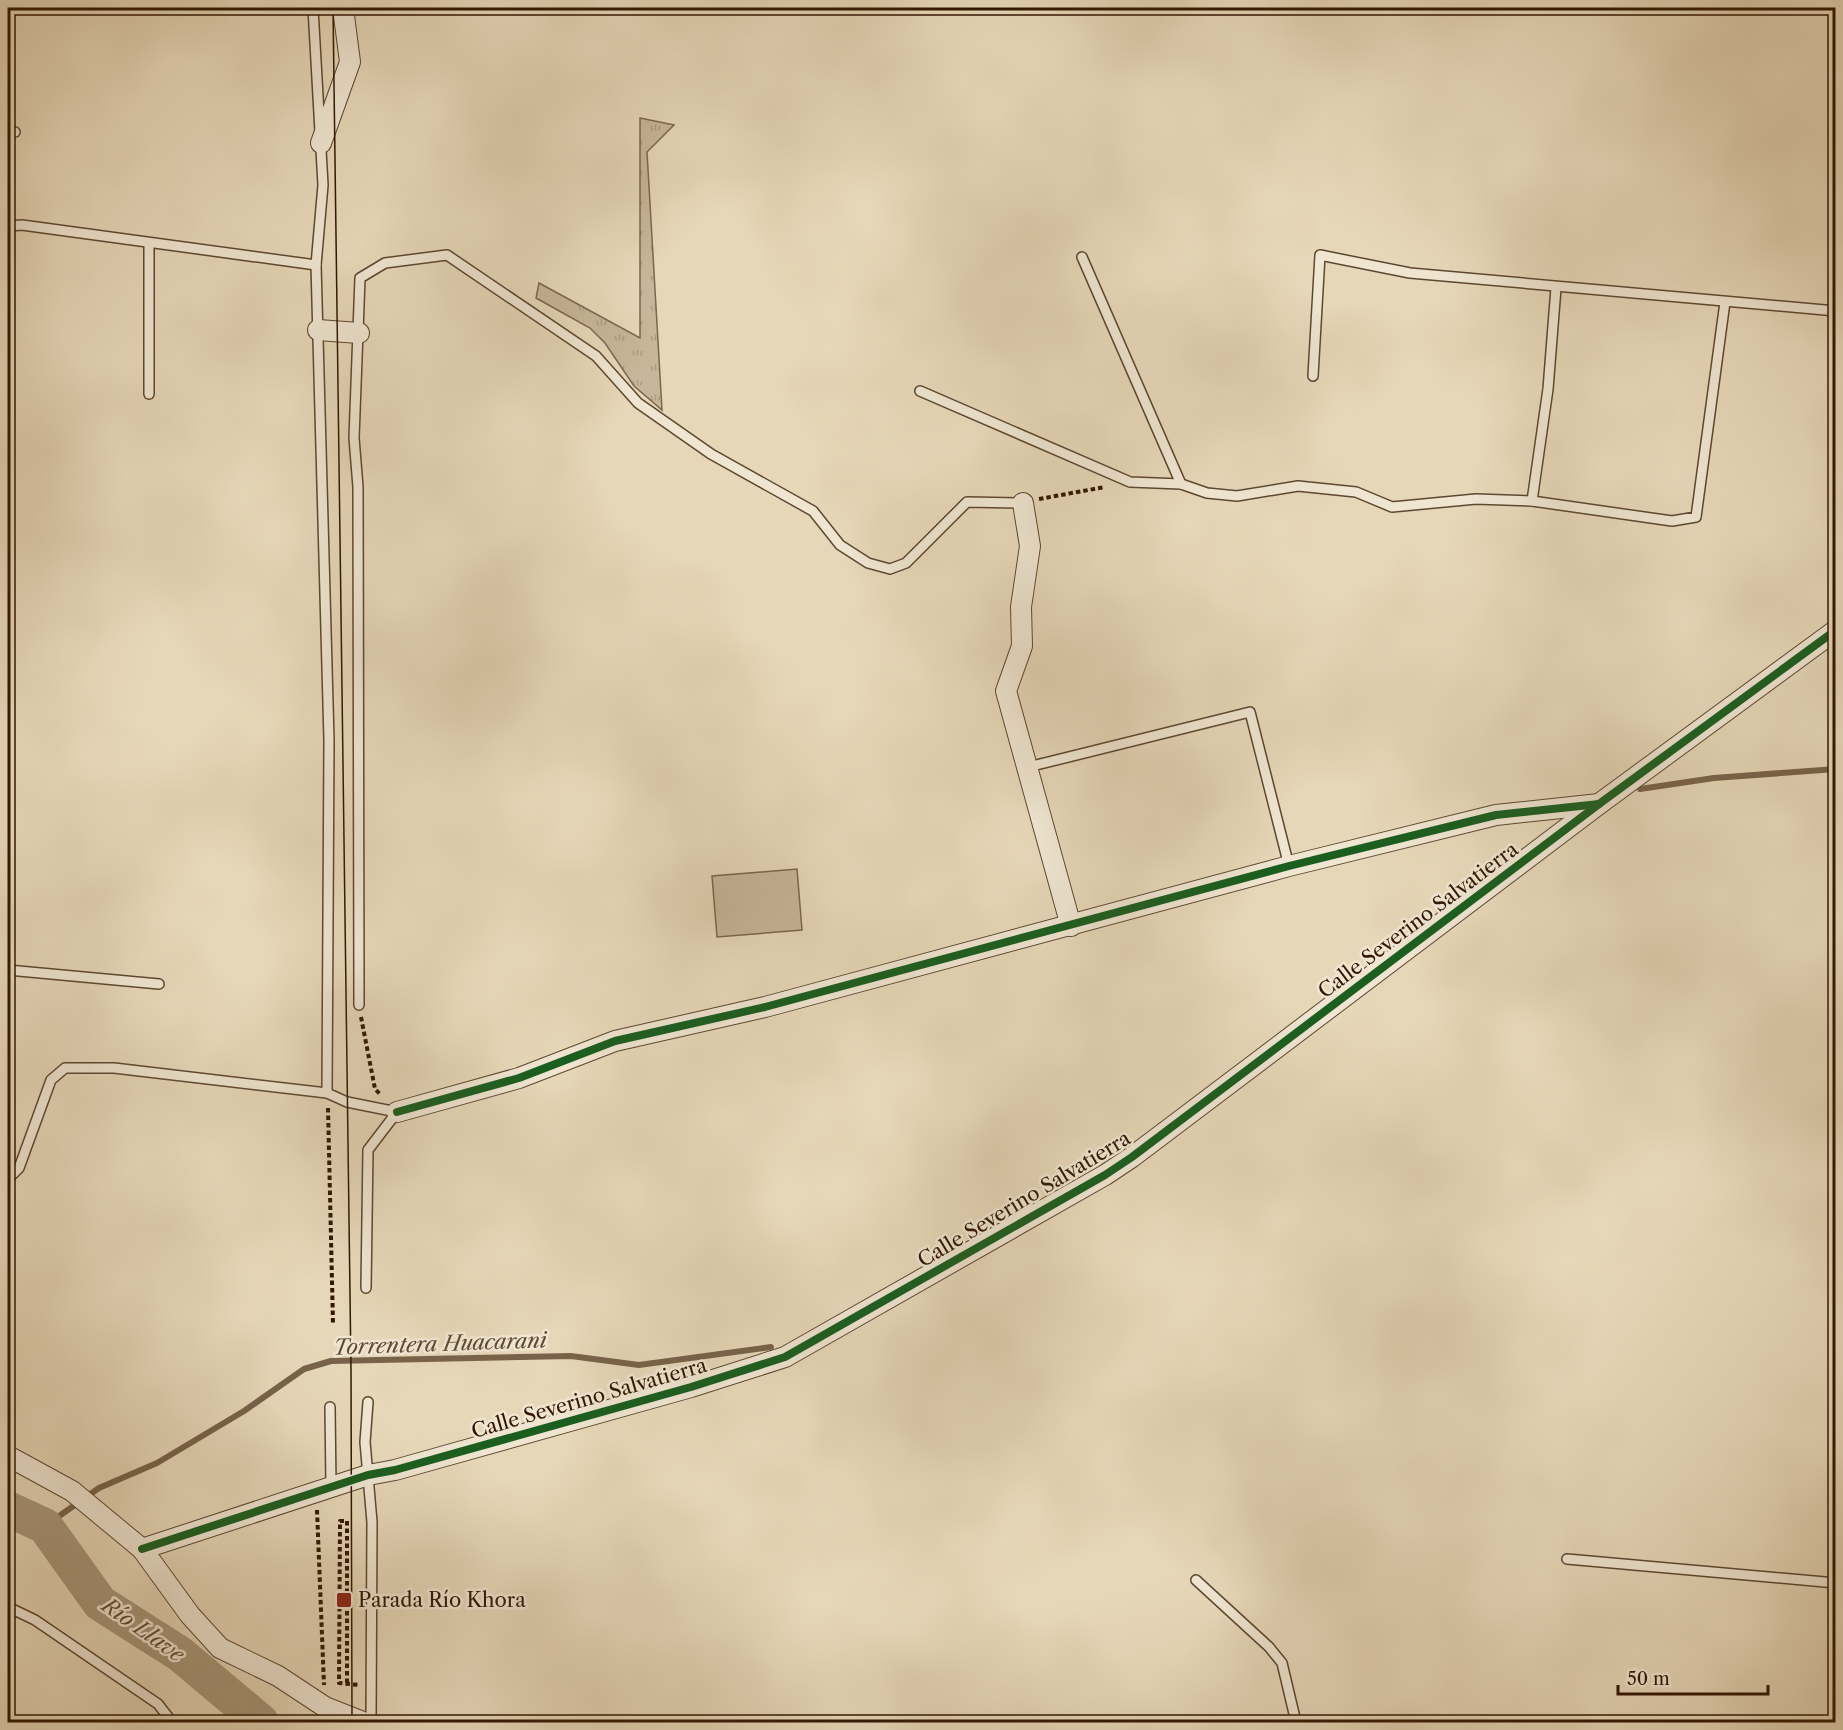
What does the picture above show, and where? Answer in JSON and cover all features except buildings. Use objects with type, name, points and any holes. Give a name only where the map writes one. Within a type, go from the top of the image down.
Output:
[{"type":"street","points":[[321,143],[350,62],[343,8]]},
{"type":"street","points":[[318,330],[359,333]]},
{"type":"street","points":[[1023,502],[1030,546],[1021,607],[1022,646],[1006,691],[1071,926]]},
{"type":"street","name":"Calle Severino Salvatierra","points":[[142,1549],[368,1475],[395,1470],[691,1387],[785,1357],[1105,1175],[1599,804],[1836,630]]},
{"type":"street","points":[[396,1112],[519,1078],[615,1041],[765,1007],[1289,867],[1496,815],[1599,804]]},
{"type":"street","points":[[8,1456],[72,1491],[142,1549],[190,1615],[220,1648],[278,1676],[325,1707],[363,1722]]},
{"type":"lane","points":[[313,8],[323,184],[316,265],[329,740],[327,1093]]},
{"type":"lane","points":[[8,226],[22,225],[316,265]]},
{"type":"lane","points":[[149,243],[149,394]]},
{"type":"lane","points":[[359,1005],[358,487],[354,438],[360,278],[385,263],[447,255],[596,356],[638,403],[711,454],[813,511],[840,545],[868,563],[890,569],[906,563],[967,502],[1023,502]]},
{"type":"lane","points":[[1313,376],[1320,255],[1410,273],[1556,288],[1836,311]]},
{"type":"lane","points":[[1082,257],[1181,484]]},
{"type":"lane","points":[[1532,501],[1548,389],[1556,288]]},
{"type":"lane","points":[[920,391],[1130,482],[1181,484],[1207,493],[1237,495],[1298,486],[1356,492],[1392,507],[1476,499],[1532,501],[1672,521],[1696,517],[1725,302]]},
{"type":"lane","points":[[1028,766],[1250,712],[1289,867]]},
{"type":"lane","points":[[8,970],[159,984]]},
{"type":"lane","points":[[8,1179],[19,1167],[51,1080],[65,1068],[114,1068],[327,1093],[347,1102],[396,1112],[368,1150],[366,1288]]},
{"type":"lane","points":[[368,1402],[364,1442],[372,1522],[371,1722]]},
{"type":"lane","points":[[324,1489],[330,1407]]},
{"type":"lane","points":[[1567,1559],[1836,1583]]},
{"type":"lane","points":[[1196,1580],[1269,1647],[1281,1663],[1296,1722]]},
{"type":"lane","points":[[8,1607],[35,1620],[158,1704],[172,1722]]},
{"type":"path","points":[[1023,502],[1130,482]]},
{"type":"path","points":[[359,1005],[375,1089],[396,1112]]},
{"type":"path","points":[[327,1093],[333,1324]]},
{"type":"path","points":[[324,1489],[325,1707]]},
{"type":"path","points":[[340,1521],[347,1521],[347,1683],[339,1683],[340,1521]]},
{"type":"green space","points":[[640,118],[674,125],[647,152],[662,410],[634,386],[605,343],[590,328],[536,298],[539,283],[640,338]]},
{"type":"green space","points":[[797,869],[802,930],[717,937],[712,876]]},
{"type":"waterway","name":"Torrentera Huacarani","points":[[1640,789],[1714,778],[1836,769]]},
{"type":"waterway","name":"Torrentera Huacarani","points":[[45,1526],[99,1488],[157,1463],[244,1411],[304,1369],[331,1361],[571,1356],[639,1365],[771,1347]]},
{"type":"waterway","name":"Río Llave","points":[[8,1509],[45,1526],[100,1603],[180,1654],[261,1722]]},
{"type":"tram line","points":[[333,8],[351,1370],[352,1722]]},
{"type":"cycle path","points":[[142,1549],[368,1475],[395,1470],[691,1387],[785,1357],[1105,1175],[1132,1157],[1599,804],[1836,630]]},
{"type":"cycle path","points":[[397,1112],[519,1078],[615,1041],[765,1007],[1289,866],[1496,815],[1599,804]]},
{"type":"place","name":"Parada Río Khora","points":[[344,1600]]}]
